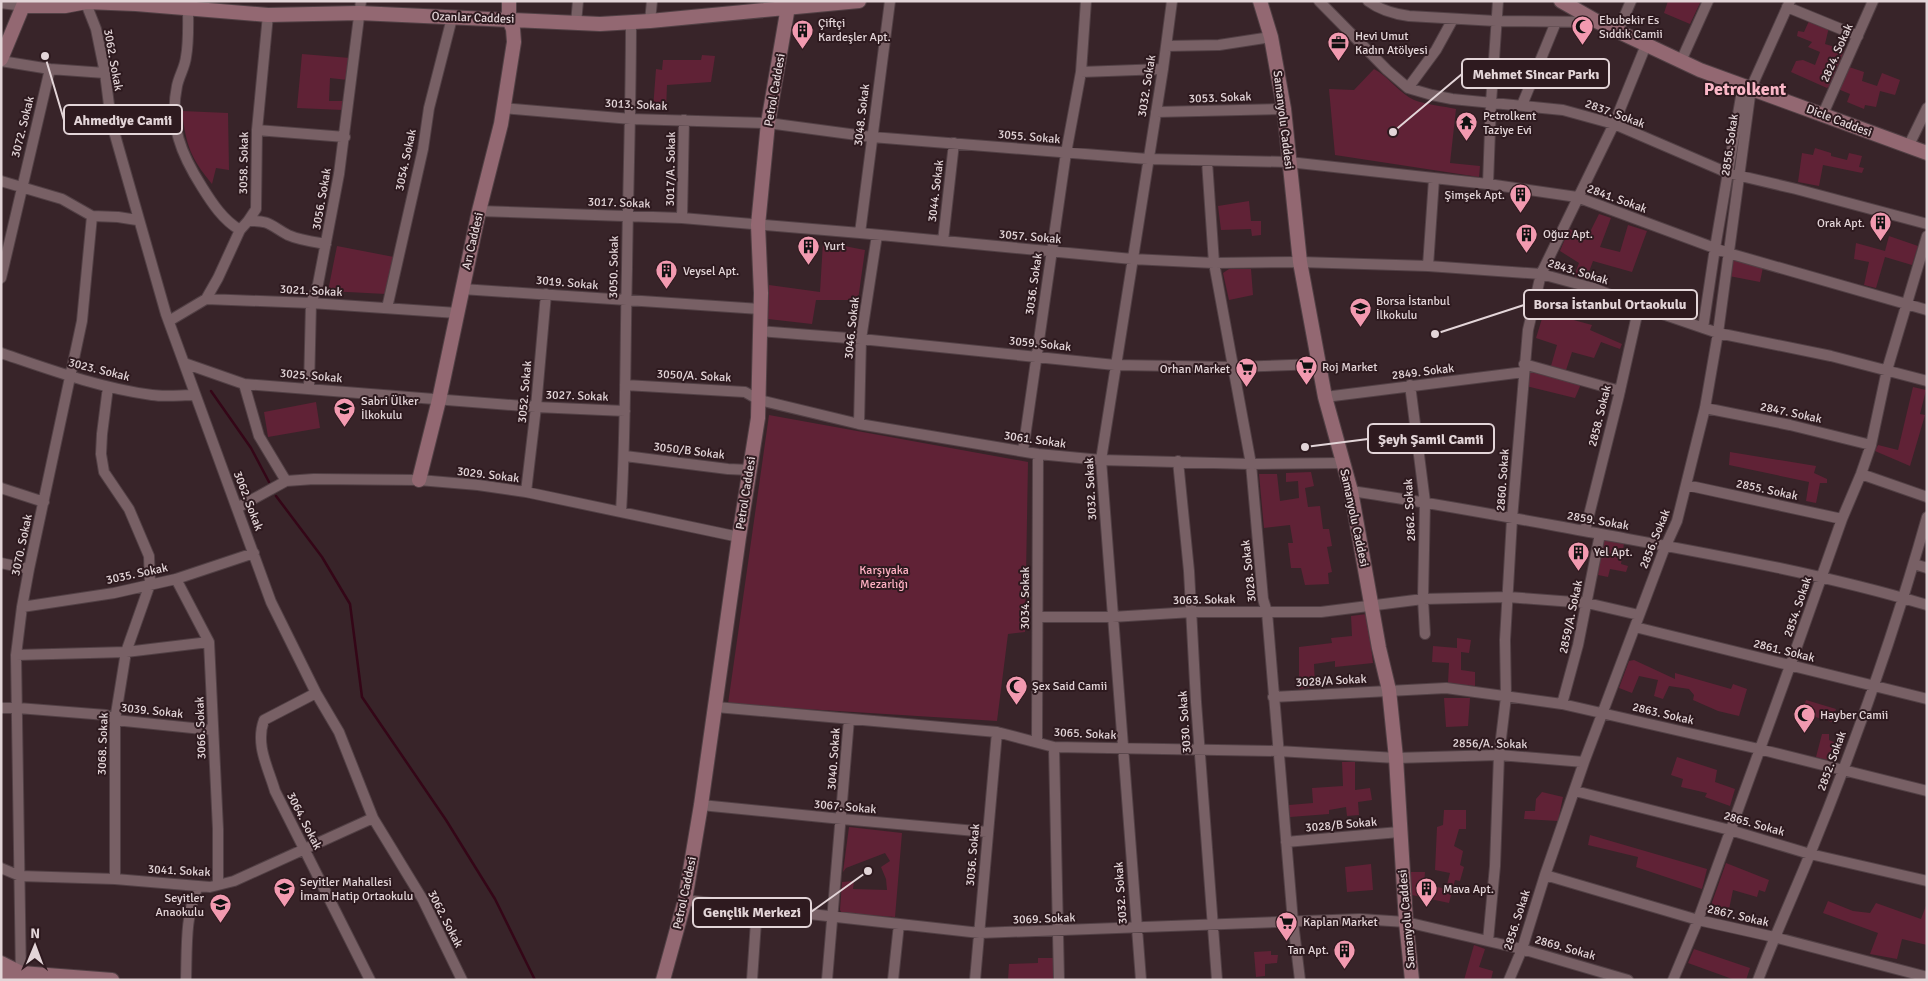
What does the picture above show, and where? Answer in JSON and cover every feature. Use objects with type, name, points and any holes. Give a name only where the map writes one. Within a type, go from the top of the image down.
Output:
[{"type":"street","name":"Arı Caddesi","points":[[419,480],[439,400],[503,108],[514,42],[513,29],[509,20],[509,1]]},
{"type":"street","points":[[576,23],[578,1]]},
{"type":"street","points":[[650,21],[652,1]]},
{"type":"street","name":"Ozanlar Caddesi","points":[[24,3],[65,6],[85,2],[136,2],[268,15],[360,7],[452,18],[576,23],[650,21],[789,4],[859,1]]},
{"type":"street","name":"3048. Sokak","points":[[860,233],[890,1]]},
{"type":"street","name":"3036. Sokak","points":[[1023,451],[1066,153],[1081,72],[1086,1]]},
{"type":"street","name":"3032. Sokak","points":[[1141,980],[1101,460],[1163,69],[1172,1]]},
{"type":"street","name":"Samanyolu Caddesi","points":[[1260,1],[1271,36],[1284,109],[1288,162],[1300,262],[1325,397],[1351,491],[1371,606],[1389,690],[1396,758],[1399,832],[1412,980]]},
{"type":"street","name":"2837. Sokak","points":[[1319,1],[1387,70],[1408,88],[1452,99],[1563,110],[1614,124],[1733,175],[1796,189],[1927,224]]},
{"type":"street","points":[[1368,1],[1377,8],[1397,14],[1496,21],[1598,22]]},
{"type":"street","points":[[1488,184],[1498,1]]},
{"type":"street","name":"Dicle Caddesi","points":[[1562,1],[1598,22],[1700,70],[1927,153]]},
{"type":"street","points":[[1618,32],[1631,1]]},
{"type":"street","points":[[1680,61],[1708,1]]},
{"type":"street","name":"2824. Sokak","points":[[1823,114],[1872,1]]},
{"type":"street","name":"3062. Sokak","points":[[85,2],[96,30],[105,74],[110,121],[169,321],[194,395],[271,602],[316,693],[329,712],[339,732],[373,818],[423,900],[462,980]]},
{"type":"street","points":[[1,3],[24,3],[1,60],[50,69],[105,74]]},
{"type":"street","name":"Petrol Caddesi","points":[[663,980],[685,900],[716,707],[750,470],[759,400],[760,309],[758,225],[768,123],[789,4]]},
{"type":"street","points":[[1789,4],[1858,36]]},
{"type":"street","name":"2856. Sokak","points":[[1703,328],[1715,248],[1733,175],[1747,87],[1789,4]]},
{"type":"street","points":[[188,7],[186,57],[174,100],[174,125],[179,144],[190,168],[212,202],[230,224],[240,230]]},
{"type":"street","name":"3056. Sokak","points":[[309,388],[311,303],[318,284],[345,137],[360,7]]},
{"type":"street","name":"3058. Sokak","points":[[206,299],[240,230],[256,209],[256,130],[268,15]]},
{"type":"street","name":"3054. Sokak","points":[[387,308],[422,149],[429,108],[452,18]]},
{"type":"street","points":[[1408,88],[1436,50],[1453,19]]},
{"type":"street","name":"3050. Sokak","points":[[621,512],[625,456],[631,22]]},
{"type":"street","points":[[1522,105],[1556,22]]},
{"type":"street","points":[[1166,46],[1219,45],[1271,36]]},
{"type":"street","name":"2860. Sokak","points":[[1488,941],[1495,866],[1499,755],[1506,698],[1505,640],[1512,519],[1528,330],[1542,274],[1577,197],[1614,124],[1646,45]]},
{"type":"street","name":"3072. Sokak","points":[[1,278],[50,69]]},
{"type":"street","points":[[1081,72],[1163,69]]},
{"type":"street","name":"3013. Sokak","points":[[503,108],[631,119],[768,123]]},
{"type":"street","points":[[1908,147],[1927,108]]},
{"type":"street","name":"3053. Sokak","points":[[1156,112],[1284,109]]},
{"type":"street","name":"3017/A. Sokak","points":[[682,218],[684,120]]},
{"type":"street","name":"3055. Sokak","points":[[768,123],[872,137],[1066,153],[1148,159],[1288,162]]},
{"type":"street","points":[[256,130],[345,137]]},
{"type":"street","name":"3044. Sokak","points":[[943,241],[954,143]]},
{"type":"street","name":"3028. Sokak","points":[[1208,161],[1214,263],[1251,464],[1263,600],[1267,612],[1293,922],[1300,980]]},
{"type":"street","name":"2841. Sokak","points":[[1288,162],[1488,184],[1577,197],[1728,253],[1927,310]]},
{"type":"street","name":"2856. Sokak","points":[[1510,980],[1584,762],[1666,545],[1677,521],[1704,408],[1718,333],[1728,253],[1733,175]]},
{"type":"street","points":[[1428,266],[1434,179]]},
{"type":"street","points":[[1,181],[62,199],[92,216],[138,220]]},
{"type":"street","name":"3017. Sokak","points":[[479,211],[682,218],[758,225]]},
{"type":"street","name":"3070. Sokak","points":[[18,978],[20,876],[16,655],[29,569],[71,377],[83,312],[92,216]]},
{"type":"street","points":[[248,221],[264,221],[276,226],[288,235],[326,244]]},
{"type":"street","name":"3057. Sokak","points":[[758,225],[1132,259],[1214,263],[1300,262]]},
{"type":"street","name":"3046. Sokak","points":[[859,424],[861,339],[877,235]]},
{"type":"street","name":"2854. Sokak","points":[[1673,980],[1698,920],[1842,519],[1871,445],[1887,370],[1927,236]]},
{"type":"street","name":"2843. Sokak","points":[[1300,262],[1428,266],[1542,274],[1592,288],[1718,333],[1760,343],[1800,349],[1927,381]]},
{"type":"street","name":"3019. Sokak","points":[[462,289],[760,309]]},
{"type":"street","name":"3052. Sokak","points":[[526,492],[546,294]]},
{"type":"street","points":[[169,321],[206,299]]},
{"type":"street","name":"3021. Sokak","points":[[206,299],[311,303],[457,313]]},
{"type":"street","name":"2858. Sokak","points":[[1585,531],[1620,391],[1638,306]]},
{"type":"street","name":"3059. Sokak","points":[[760,331],[861,339],[1115,365],[1234,367],[1319,364]]},
{"type":"street","name":"3023. Sokak","points":[[1,353],[71,377],[108,387],[154,395],[194,395]]},
{"type":"street","name":"3025. Sokak","points":[[184,363],[244,384],[439,400]]},
{"type":"street","name":"2849. Sokak","points":[[1325,397],[1524,368],[1620,391]]},
{"type":"street","points":[[244,384],[259,436],[286,481]]},
{"type":"street","name":"3050/A. Sokak","points":[[625,385],[745,392],[759,400]]},
{"type":"street","name":"2862. Sokak","points":[[1410,385],[1424,502],[1424,634]]},
{"type":"street","points":[[108,387],[101,454],[104,472],[129,509],[140,531],[149,556],[150,584]]},
{"type":"street","name":"3027. Sokak","points":[[439,400],[625,411]]},
{"type":"street","name":"3061. Sokak","points":[[759,400],[859,424],[1038,454],[1101,460],[1251,464],[1342,463]]},
{"type":"street","name":"2847. Sokak","points":[[1704,408],[1790,425],[1871,445]]},
{"type":"street","name":"3034. Sokak","points":[[1037,741],[1038,454]]},
{"type":"street","name":"3050/B Sokak","points":[[625,456],[750,470]]},
{"type":"street","name":"3030. Sokak","points":[[1178,462],[1192,612],[1199,749],[1217,980]]},
{"type":"street","points":[[1861,474],[1927,497]]},
{"type":"street","name":"3029. Sokak","points":[[237,508],[286,481],[314,479],[419,480],[478,485],[526,492],[739,537]]},
{"type":"street","name":"2855. Sokak","points":[[1686,485],[1842,519]]},
{"type":"street","points":[[1,488],[44,502]]},
{"type":"street","name":"2859. Sokak","points":[[1351,491],[1666,545],[1822,576],[1927,604]]},
{"type":"street","name":"2852. Sokak","points":[[1758,980],[1774,937],[1810,854],[1873,685],[1914,564],[1927,518]]},
{"type":"street","name":"2859/A. Sokak","points":[[1562,704],[1578,645],[1600,534]]},
{"type":"street","name":"3035. Sokak","points":[[22,607],[114,593],[176,579],[254,553]]},
{"type":"street","points":[[1,564],[29,569]]},
{"type":"street","points":[[1914,564],[1927,568]]},
{"type":"street","name":"3066. Sokak","points":[[176,579],[208,642],[213,706],[212,730],[218,829],[218,885]]},
{"type":"street","name":"3068. Sokak","points":[[115,879],[115,720],[126,652],[150,584]]},
{"type":"street","points":[[1371,606],[1423,599],[1508,598],[1587,603],[1639,615]]},
{"type":"street","name":"3063. Sokak","points":[[1038,617],[1112,617],[1192,612],[1321,612],[1371,606]]},
{"type":"street","name":"2861. Sokak","points":[[1635,627],[1927,699]]},
{"type":"street","points":[[16,655],[126,652],[208,642]]},
{"type":"street","name":"2863. Sokak","points":[[1389,690],[1446,688],[1506,698],[1562,704],[1760,749],[1927,791]]},
{"type":"street","name":"3028/A Sokak","points":[[1274,697],[1389,690]]},
{"type":"street","name":"3064. Sokak","points":[[316,693],[264,720],[260,730],[265,763],[275,791],[370,980]]},
{"type":"street","name":"3065. Sokak","points":[[716,707],[997,732],[1054,747],[1278,751],[1396,758]]},
{"type":"street","name":"3039. Sokak","points":[[1,708],[106,715],[115,720],[212,730]]},
{"type":"street","name":"3040. Sokak","points":[[827,980],[834,916],[849,719]]},
{"type":"street","name":"3036. Sokak","points":[[975,980],[997,732]]},
{"type":"street","points":[[1054,747],[1059,980]]},
{"type":"street","name":"2856/A. Sokak","points":[[1396,758],[1499,755],[1584,762]]},
{"type":"street","name":"2865. Sokak","points":[[1575,791],[1730,830],[1810,854],[1927,881]]},
{"type":"street","name":"3067. Sokak","points":[[701,804],[842,820],[987,832]]},
{"type":"street","name":"3041. Sokak","points":[[1,868],[20,876],[115,879],[198,886],[218,885],[234,882],[373,818]]},
{"type":"street","name":"3028/B Sokak","points":[[1286,842],[1399,832]]},
{"type":"street","name":"2867. Sokak","points":[[1545,875],[1698,920],[1774,937],[1927,977]]},
{"type":"street","points":[[186,980],[187,924],[191,900],[198,886]]},
{"type":"street","name":"3069. Sokak","points":[[685,900],[980,933],[1360,919],[1406,922]]},
{"type":"street","points":[[752,980],[757,907]]},
{"type":"street","name":"2869. Sokak","points":[[1406,922],[1522,949],[1628,980]]},
{"type":"street","points":[[893,980],[899,924]]},
{"type":"street","points":[[1,963],[18,978]]},
{"type":"street","points":[[1,975],[18,978],[112,980]]},
{"type":"green space","points":[[1668,1],[1701,1],[1690,24],[1664,13]]},
{"type":"green space","points":[[1809,21],[1829,27],[1825,44],[1845,50],[1830,86],[1827,88],[1791,72],[1796,61],[1803,60],[1815,65],[1820,52],[1808,47],[1812,42],[1797,36],[1798,31],[1804,32]]},
{"type":"green space","points":[[302,54],[350,58],[348,80],[330,78],[329,101],[344,101],[343,110],[297,108]]},
{"type":"green space","points":[[702,55],[715,56],[711,82],[667,85],[666,110],[653,109],[656,69],[662,70],[663,60],[701,60]]},
{"type":"green space","points":[[1849,67],[1864,72],[1862,81],[1877,86],[1882,73],[1900,80],[1895,95],[1880,91],[1876,107],[1865,105],[1864,109],[1847,102],[1850,94],[1838,89]]},
{"type":"green space","points":[[1374,69],[1414,100],[1456,109],[1450,163],[1480,166],[1479,177],[1335,155],[1329,89],[1354,90]]},
{"type":"green space","points":[[182,111],[228,113],[229,170],[216,168],[212,184],[190,150]]},
{"type":"green space","points":[[1815,148],[1831,153],[1831,156],[1847,160],[1849,153],[1862,156],[1859,167],[1864,168],[1862,173],[1823,165],[1819,186],[1798,182],[1802,153],[1813,155]]},
{"type":"green space","points":[[1249,201],[1251,221],[1261,221],[1261,235],[1252,236],[1251,229],[1221,230],[1218,206]]},
{"type":"green space","points":[[1599,214],[1611,218],[1600,247],[1620,252],[1628,225],[1647,231],[1632,272],[1593,261],[1586,280],[1574,276],[1579,263],[1560,251],[1569,229],[1588,236]]},
{"type":"green space","points":[[1889,236],[1918,246],[1912,265],[1885,257],[1876,288],[1864,285],[1869,262],[1854,259],[1856,243],[1885,251]]},
{"type":"green space","points":[[823,242],[865,250],[858,300],[816,300],[812,324],[768,319],[769,285],[820,292]]},
{"type":"green space","points":[[337,246],[394,257],[386,294],[328,291]]},
{"type":"green space","points":[[1732,260],[1763,267],[1760,282],[1729,276]]},
{"type":"green space","points":[[1229,269],[1251,269],[1253,295],[1229,300],[1223,273]]},
{"type":"green space","points":[[1544,312],[1592,325],[1590,330],[1622,344],[1620,349],[1601,342],[1594,358],[1572,352],[1566,370],[1551,366],[1557,345],[1536,338]]},
{"type":"green space","points":[[1530,369],[1581,384],[1575,398],[1526,386]]},
{"type":"green space","points":[[1913,387],[1926,390],[1920,414],[1925,415],[1910,466],[1875,451],[1878,445],[1898,450]]},
{"type":"green space","points":[[316,402],[320,428],[268,437],[264,412]]},
{"type":"green space","name":"Karşıyaka Mezarlığı","points":[[769,415],[1028,462],[1025,632],[1008,634],[997,721],[728,704]]},
{"type":"green space","points":[[1730,452],[1816,466],[1814,473],[1827,479],[1827,483],[1820,483],[1816,503],[1806,501],[1809,482],[1729,465]]},
{"type":"green space","points":[[1311,472],[1314,486],[1305,488],[1308,507],[1320,506],[1323,529],[1329,529],[1332,546],[1327,547],[1332,572],[1328,573],[1329,584],[1305,585],[1301,568],[1291,568],[1288,543],[1293,543],[1290,525],[1264,528],[1259,474],[1277,474],[1280,501],[1299,498],[1298,481],[1286,482],[1286,473]]},
{"type":"green space","points":[[1603,539],[1624,543],[1621,564],[1628,566],[1626,572],[1610,569],[1608,577],[1598,575]]},
{"type":"green space","points":[[1367,614],[1373,663],[1335,667],[1335,661],[1314,664],[1315,687],[1299,689],[1299,647],[1332,643],[1331,638],[1352,636],[1351,616]]},
{"type":"green space","points":[[1457,638],[1471,640],[1469,653],[1461,652],[1461,670],[1475,672],[1475,686],[1448,683],[1449,663],[1432,662],[1433,646],[1457,648]]},
{"type":"green space","points":[[1634,660],[1675,679],[1675,673],[1731,689],[1733,684],[1747,689],[1739,716],[1718,711],[1693,700],[1694,695],[1689,689],[1669,686],[1663,699],[1654,696],[1658,680],[1639,676],[1632,693],[1619,688],[1629,661]]},
{"type":"green space","points":[[1444,698],[1470,698],[1468,726],[1446,727]]},
{"type":"green space","points":[[1806,700],[1836,709],[1832,722],[1802,713]]},
{"type":"green space","points":[[1822,734],[1829,734],[1829,740],[1841,745],[1836,762],[1816,757]]},
{"type":"green space","points":[[1677,757],[1717,770],[1715,782],[1735,789],[1730,806],[1705,797],[1707,793],[1681,787],[1683,779],[1671,775]]},
{"type":"green space","points":[[1342,762],[1355,762],[1355,790],[1370,788],[1372,800],[1358,802],[1359,815],[1347,816],[1346,807],[1329,810],[1329,814],[1290,817],[1289,805],[1313,803],[1312,788],[1343,786]]},
{"type":"green space","points":[[1542,792],[1563,797],[1558,821],[1524,819],[1525,811],[1535,811],[1536,799]]},
{"type":"green space","points":[[1444,810],[1466,810],[1466,829],[1459,829],[1454,846],[1463,851],[1460,865],[1464,867],[1460,881],[1455,880],[1449,903],[1412,895],[1409,872],[1425,872],[1424,884],[1446,889],[1450,873],[1435,870],[1437,827],[1443,825]]},
{"type":"green space","points":[[849,827],[902,833],[895,917],[842,913],[840,910],[842,882],[854,881],[853,889],[887,890],[886,879],[881,867],[890,861],[885,853],[846,868],[843,872]]},
{"type":"green space","points":[[1590,835],[1707,869],[1702,889],[1636,867],[1638,857],[1588,845]]},
{"type":"green space","points":[[1726,863],[1769,880],[1765,892],[1759,890],[1757,897],[1733,890],[1728,914],[1710,908]]},
{"type":"green space","points":[[1371,864],[1373,890],[1347,892],[1345,867]]},
{"type":"green space","points":[[1828,901],[1853,911],[1870,913],[1876,903],[1921,919],[1927,903],[1927,945],[1902,939],[1897,959],[1870,954],[1878,933],[1823,913]]},
{"type":"green space","points":[[1474,945],[1485,949],[1479,967],[1493,971],[1491,980],[1464,980]]},
{"type":"green space","points":[[1694,949],[1750,968],[1746,980],[1735,980],[1688,963]]},
{"type":"green space","points":[[1271,951],[1271,955],[1278,955],[1277,963],[1265,964],[1265,976],[1256,977],[1254,952]]},
{"type":"green space","points":[[1038,958],[1055,958],[1055,980],[1008,980],[1009,964],[1038,963]]},
{"type":"waterway","points":[[211,391],[251,448],[269,482]]},
{"type":"waterway","points":[[276,496],[322,557],[350,604],[362,697],[446,820],[495,899],[535,980]]},
{"type":"place","name":"Ebubekir Es Sıddık Camii","points":[[1583,46]]},
{"type":"place","name":"Çiftçi Kardeşler Apt.","points":[[802,49]]},
{"type":"place","name":"Ahmediye Camii","points":[[45,56]]},
{"type":"place","name":"Hevi Umut Kadın Atölyesi","points":[[1339,62]]},
{"type":"place","name":"Mehmet Sincar Parkı","points":[[1393,132]]},
{"type":"place","name":"Petrolkent Taziye Evi","points":[[1467,142]]},
{"type":"place","name":"Şimşek Apt.","points":[[1521,214]]},
{"type":"place","name":"Orak Apt.","points":[[1881,242]]},
{"type":"place","name":"Oğuz Apt.","points":[[1527,253]]},
{"type":"place","name":"Yurt","points":[[808,265]]},
{"type":"place","name":"Veysel Apt.","points":[[667,290]]},
{"type":"place","name":"Borsa İstanbul İlkokulu","points":[[1360,327]]},
{"type":"place","name":"Borsa İstanbul Ortaokulu","points":[[1435,334]]},
{"type":"place","name":"Roj Market","points":[[1306,386]]},
{"type":"place","name":"Orhan Market","points":[[1246,388]]},
{"type":"place","name":"Sabri Ülker İlkokulu","points":[[345,427]]},
{"type":"place","name":"Şeyh Şamil Camii","points":[[1305,447]]},
{"type":"place","name":"Yel Apt.","points":[[1578,571]]},
{"type":"place","name":"Şex Said Camii","points":[[1016,705]]},
{"type":"place","name":"Hayber Camii","points":[[1804,734]]},
{"type":"place","name":"Gençlik Merkezi","points":[[868,871]]},
{"type":"place","name":"Seyitler Mahallesi İmam Hatip Ortaokulu","points":[[284,908]]},
{"type":"place","name":"Mava Apt.","points":[[1427,908]]},
{"type":"place","name":"Seyitler Anaokulu","points":[[220,924]]},
{"type":"place","name":"Kaplan Market","points":[[1287,941]]},
{"type":"place","name":"Tan Apt.","points":[[1345,969]]},
{"type":"district","name":"Petrolkent","points":[[1745,89]]}]
